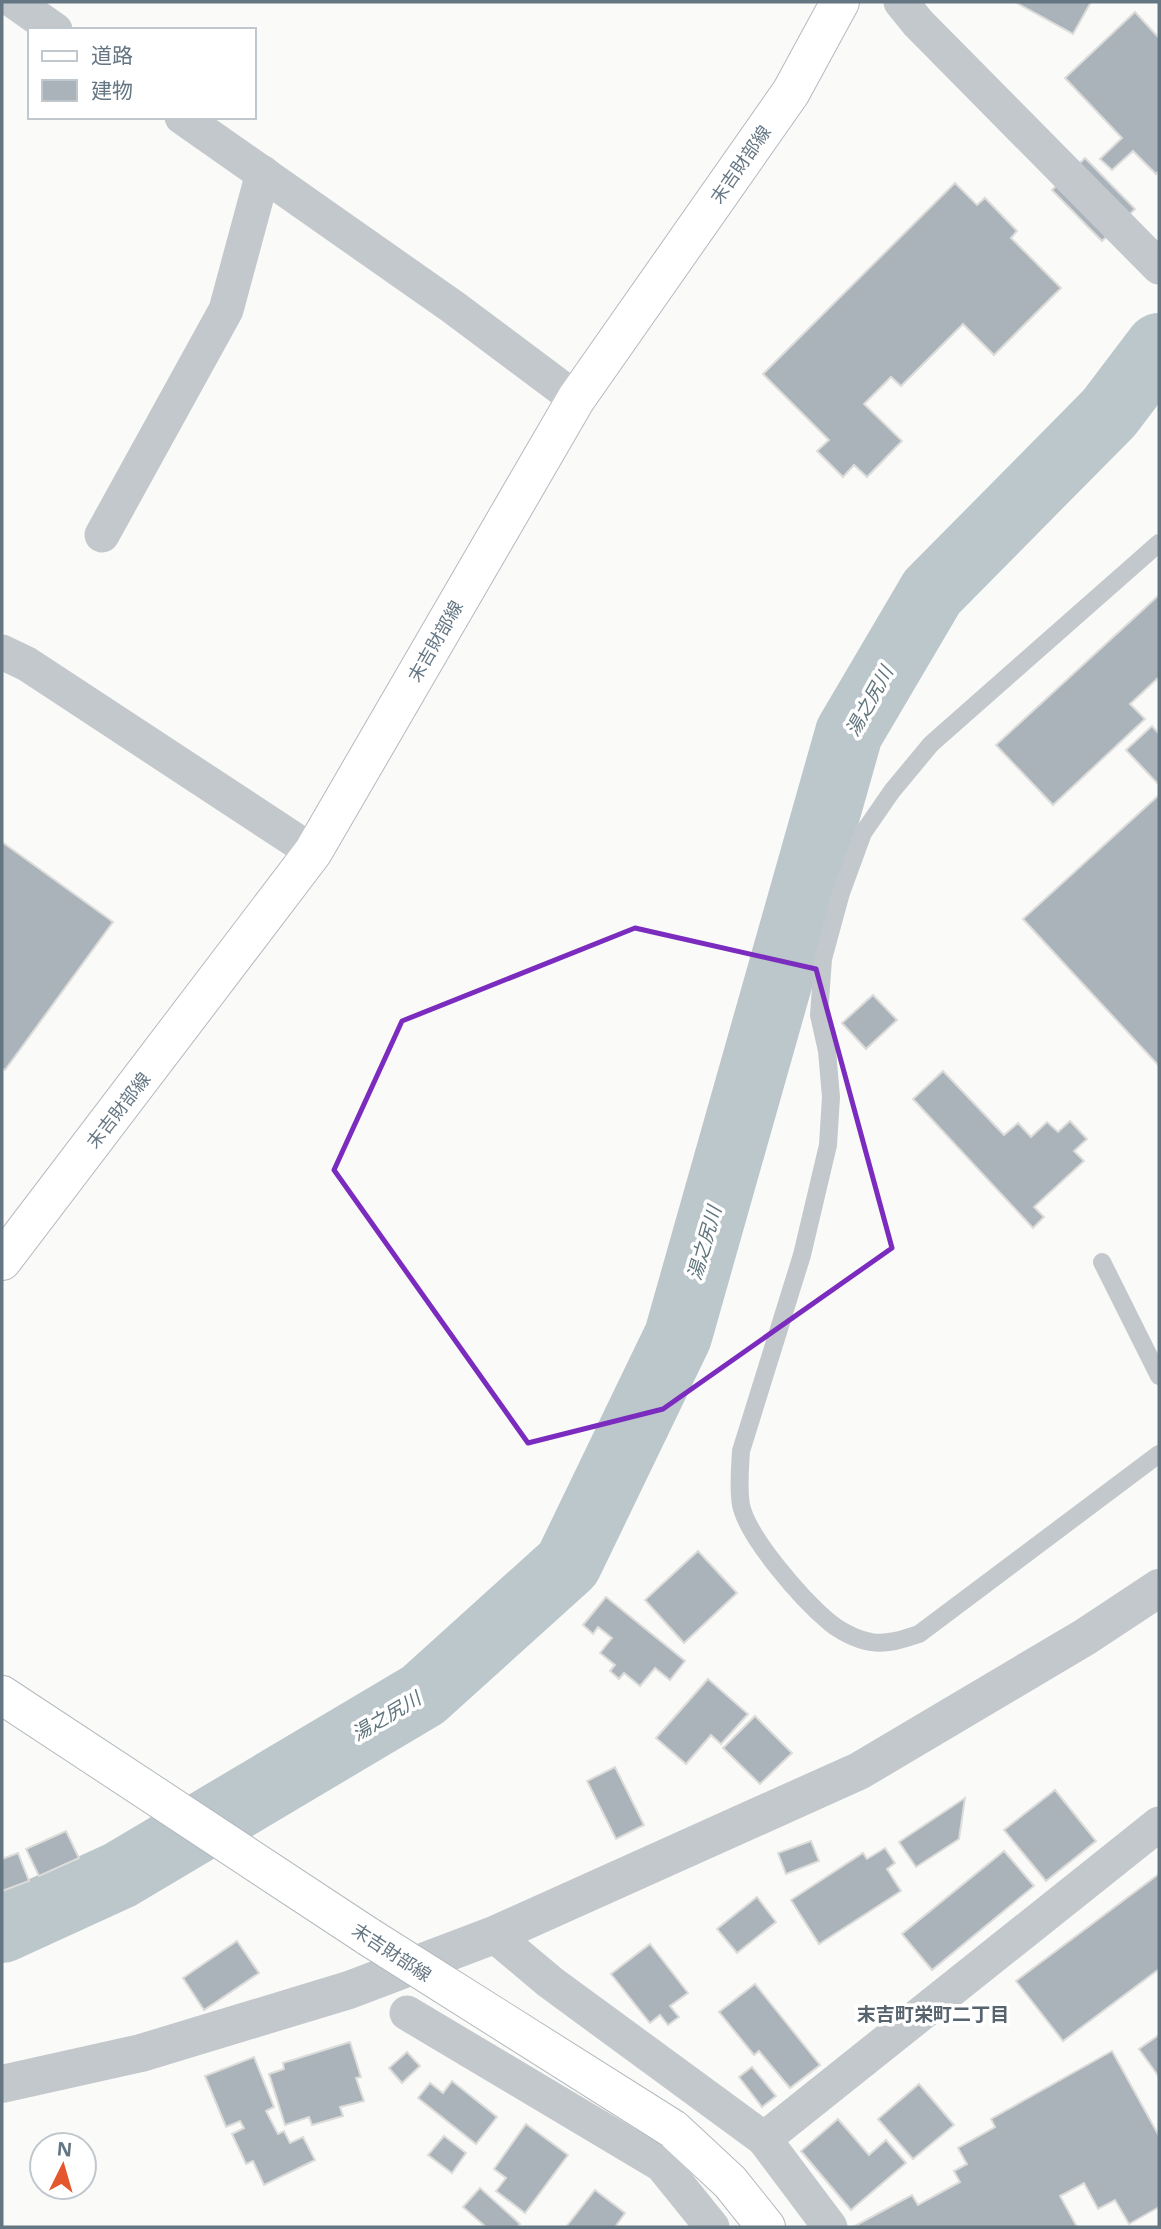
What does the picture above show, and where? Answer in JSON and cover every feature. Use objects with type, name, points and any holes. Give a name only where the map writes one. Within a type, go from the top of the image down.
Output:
[{"type":"main road","name":"末吉財部線","points":[[2,1261],[313,852],[576,399],[791,92],[840,2]]},
{"type":"main road","name":"末吉財部線","points":[[2,1695],[369,1937],[673,2129],[730,2182],[766,2227]]},
{"type":"street","points":[[15,2],[52,28]]},
{"type":"street","points":[[901,2],[918,23],[1159,267]]},
{"type":"street","points":[[185,119],[453,307],[576,399]]},
{"type":"street","points":[[102,535],[226,310],[263,173]]},
{"type":"street","points":[[2,652],[27,664],[313,852]]},
{"type":"street","points":[[2,2084],[180,2042],[349,1990],[494,1935],[859,1771],[1085,1637],[1159,1588]]},
{"type":"street","points":[[764,2139],[1159,1824]]},
{"type":"street","points":[[494,1935],[550,1982],[764,2139],[830,2227]]},
{"type":"street","points":[[407,2013],[662,2165],[712,2227]]},
{"type":"lane","points":[[1159,543],[931,744],[892,791],[863,833],[841,893],[823,959],[819,1015],[827,1051],[831,1097],[828,1145],[802,1255],[741,1451],[741,1507],[751,1529],[785,1577],[828,1622],[848,1634],[872,1642],[896,1641],[919,1634],[1159,1454]]},
{"type":"lane","points":[[1102,1262],[1159,1376]]},
{"type":"highlighted area","points":[[635,928],[816,969],[892,1248],[663,1409],[528,1443],[334,1170],[402,1021]]},
{"type":"building","points":[[1015,2],[1091,2],[1073,34]]},
{"type":"building","points":[[1135,12],[1159,38],[1159,171],[1156,174],[1133,151],[1112,170],[1100,159],[1122,138],[1065,78]]},
{"type":"building","points":[[1085,158],[1135,209],[1102,241],[1052,190]]},
{"type":"building","points":[[955,183],[977,205],[985,198],[1017,231],[1011,238],[1061,288],[994,355],[963,324],[901,386],[891,377],[864,404],[902,441],[867,477],[854,465],[843,477],[817,451],[829,440],[763,374]]},
{"type":"building","points":[[1159,595],[1159,677],[1130,704],[1145,719],[1053,805],[996,745]]},
{"type":"building","points":[[1152,726],[1159,734],[1159,785],[1126,750]]},
{"type":"building","points":[[1159,795],[1159,1066],[1023,919]]},
{"type":"building","points":[[2,842],[113,922],[5,1070],[2,1068]]},
{"type":"building","points":[[873,995],[897,1020],[866,1049],[842,1023]]},
{"type":"building","points":[[943,1071],[1004,1135],[1018,1123],[1031,1137],[1047,1122],[1058,1132],[1070,1121],[1087,1139],[1074,1151],[1084,1161],[1034,1207],[1044,1217],[1033,1228],[913,1099]]},
{"type":"building","points":[[698,1551],[737,1593],[684,1643],[645,1600]]},
{"type":"building","points":[[606,1597],[685,1661],[670,1680],[655,1668],[640,1686],[624,1673],[619,1679],[610,1671],[615,1665],[600,1653],[612,1638],[598,1627],[593,1634],[583,1625]]},
{"type":"building","points":[[708,1679],[748,1714],[721,1744],[711,1735],[686,1764],[656,1738]]},
{"type":"building","points":[[755,1716],[792,1753],[760,1784],[723,1748]]},
{"type":"building","points":[[615,1767],[644,1825],[616,1839],[587,1781]]},
{"type":"building","points":[[1055,1790],[1096,1841],[1046,1881],[1004,1830]]},
{"type":"building","points":[[965,1798],[959,1839],[916,1867],[899,1842]]},
{"type":"building","points":[[66,1831],[79,1858],[39,1876],[26,1849]]},
{"type":"building","points":[[811,1841],[819,1861],[786,1874],[778,1853]]},
{"type":"building","points":[[885,1848],[895,1863],[887,1869],[901,1891],[819,1944],[791,1900],[863,1853],[867,1859]]},
{"type":"building","points":[[1004,1851],[1034,1886],[932,1970],[902,1934]]},
{"type":"building","points":[[18,1853],[29,1881],[2,1891],[2,1859]]},
{"type":"building","points":[[1159,1874],[1159,1969],[1063,2041],[1016,1981]]},
{"type":"building","points":[[757,1897],[776,1922],[737,1953],[717,1929]]},
{"type":"building","points":[[237,1941],[259,1973],[204,2010],[183,1978]]},
{"type":"building","points":[[650,1944],[688,1993],[670,2006],[679,2017],[668,2025],[660,2015],[650,2023],[611,1974]]},
{"type":"building","points":[[755,1984],[820,2065],[790,2088],[759,2051],[754,2055],[719,2012]]},
{"type":"building","points":[[1159,2035],[1159,2077],[1139,2049]]},
{"type":"building","points":[[350,2042],[361,2077],[356,2078],[364,2101],[340,2107],[343,2116],[312,2125],[309,2117],[285,2125],[269,2074],[284,2069],[283,2063]]},
{"type":"building","points":[[1112,2051],[1159,2136],[1159,2207],[1129,2224],[1115,2200],[1098,2209],[1084,2183],[1060,2196],[1077,2227],[853,2227],[912,2195],[918,2205],[960,2182],[954,2171],[967,2164],[958,2148],[995,2127],[991,2119]]},
{"type":"building","points":[[407,2052],[420,2066],[402,2083],[389,2068]]},
{"type":"building","points":[[254,2057],[274,2107],[266,2111],[278,2134],[284,2131],[290,2143],[303,2137],[315,2160],[264,2185],[253,2161],[246,2164],[232,2134],[244,2128],[240,2121],[226,2127],[205,2076]]},
{"type":"building","points":[[752,2067],[776,2096],[762,2107],[739,2077]]},
{"type":"building","points":[[452,2081],[497,2117],[476,2144],[418,2098],[430,2083],[443,2093]]},
{"type":"building","points":[[919,2084],[954,2125],[913,2159],[878,2119]]},
{"type":"building","points":[[838,2119],[869,2155],[886,2140],[906,2163],[851,2210],[801,2151]]},
{"type":"building","points":[[526,2124],[568,2155],[525,2213],[496,2191],[506,2178],[494,2169]]},
{"type":"building","points":[[444,2136],[466,2153],[452,2173],[428,2155]]},
{"type":"building","points":[[480,2188],[520,2224],[517,2227],[486,2227],[463,2207]]},
{"type":"building","points":[[595,2190],[625,2213],[615,2227],[566,2227]]},
{"type":"waterway","name":"湯之尻川","points":[[2,1929],[120,1875],[423,1695],[568,1564],[678,1336],[849,733],[932,592],[1109,413],[1159,347]]},
{"type":"district","name":"末吉町栄町二丁目","points":[[933,2014]]}]
